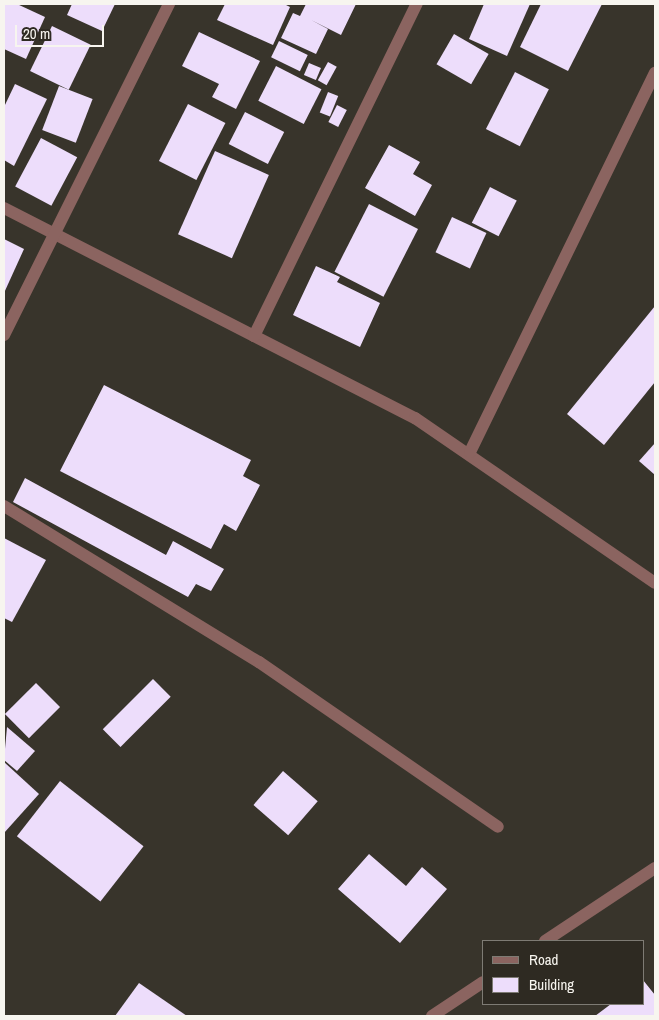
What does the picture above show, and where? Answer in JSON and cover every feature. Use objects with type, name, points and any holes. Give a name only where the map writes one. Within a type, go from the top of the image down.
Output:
[{"type":"street","points":[[4,335],[169,4]]},
{"type":"street","points":[[254,336],[417,4]]},
{"type":"street","points":[[470,452],[655,73]]},
{"type":"street","points":[[4,208],[415,418],[470,452],[655,583]]},
{"type":"street","points":[[4,506],[259,662],[498,827]]},
{"type":"street","points":[[547,940],[655,868]]},
{"type":"street","points":[[432,1016],[482,983]]},
{"type":"building","points":[[4,4],[17,4],[45,17],[26,59],[4,49]]},
{"type":"building","points":[[72,4],[115,4],[102,31],[67,15]]},
{"type":"building","points":[[225,4],[284,4],[290,7],[273,45],[217,20]]},
{"type":"building","points":[[306,4],[356,4],[341,35],[311,20],[328,29],[316,54],[281,38],[293,13],[300,16]]},
{"type":"building","points":[[484,4],[530,4],[507,56],[469,39]]},
{"type":"building","points":[[541,4],[602,4],[568,71],[520,47]]},
{"type":"building","points":[[52,26],[91,45],[69,90],[30,71]]},
{"type":"building","points":[[199,32],[260,61],[236,109],[212,97],[219,84],[182,66]]},
{"type":"building","points":[[454,34],[489,54],[471,84],[436,64]]},
{"type":"building","points":[[279,41],[308,55],[300,71],[271,57]]},
{"type":"building","points":[[328,62],[337,67],[327,85],[318,80]]},
{"type":"building","points":[[309,63],[321,68],[316,80],[304,75]]},
{"type":"building","points":[[276,66],[321,89],[304,124],[258,101]]},
{"type":"building","points":[[515,72],[549,89],[520,146],[486,129]]},
{"type":"building","points":[[15,84],[47,99],[14,166],[4,160],[4,107]]},
{"type":"building","points":[[59,86],[93,99],[76,143],[42,130]]},
{"type":"building","points":[[328,92],[338,96],[330,117],[320,112]]},
{"type":"building","points":[[188,104],[225,123],[196,180],[159,161]]},
{"type":"building","points":[[337,105],[347,110],[338,127],[328,122]]},
{"type":"building","points":[[245,112],[284,132],[268,164],[229,144]]},
{"type":"building","points":[[41,138],[77,157],[51,206],[15,187]]},
{"type":"building","points":[[389,145],[420,162],[413,174],[432,185],[415,216],[365,188]]},
{"type":"building","points":[[215,151],[269,175],[232,258],[178,234]]},
{"type":"building","points":[[490,187],[517,201],[499,236],[472,223]]},
{"type":"building","points":[[369,204],[418,229],[384,297],[334,272]]},
{"type":"building","points":[[452,217],[486,233],[470,268],[436,252]]},
{"type":"building","points":[[4,239],[24,249],[4,293]]},
{"type":"building","points":[[316,266],[340,277],[337,282],[380,303],[360,347],[293,315]]},
{"type":"building","points":[[655,306],[655,382],[604,445],[567,414]]},
{"type":"building","points":[[104,385],[251,460],[243,476],[260,485],[236,531],[224,524],[211,549],[60,471]]},
{"type":"building","points":[[655,443],[655,475],[639,461]]},
{"type":"building","points":[[25,478],[166,555],[173,541],[224,569],[211,591],[196,584],[188,597],[13,502]]},
{"type":"building","points":[[4,538],[46,560],[12,622],[4,618]]},
{"type":"building","points":[[153,679],[171,697],[120,747],[103,729]]},
{"type":"building","points":[[36,683],[60,707],[29,738],[5,714]]},
{"type":"building","points":[[7,727],[35,751],[17,771],[4,760]]},
{"type":"building","points":[[4,762],[39,794],[4,833]]},
{"type":"building","points":[[283,771],[318,801],[288,835],[253,805]]},
{"type":"building","points":[[60,781],[144,846],[100,901],[17,836]]},
{"type":"building","points":[[369,854],[406,886],[422,867],[447,889],[400,943],[338,889]]},
{"type":"building","points":[[644,981],[655,995],[655,1016],[595,1016],[610,1005],[644,1005]]},
{"type":"building","points":[[139,983],[187,1016],[115,1016]]}]
